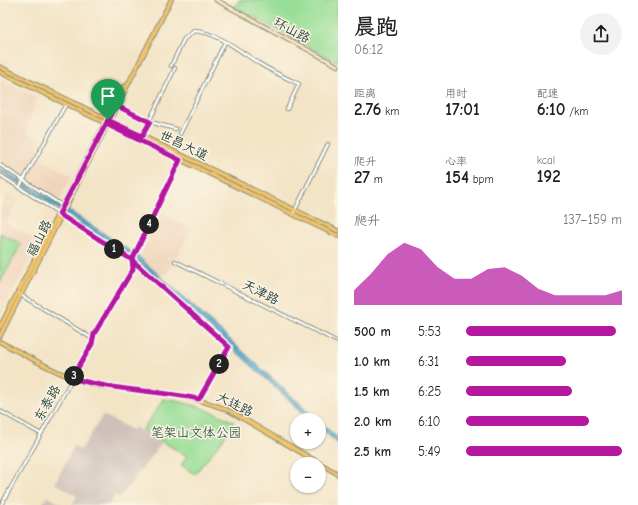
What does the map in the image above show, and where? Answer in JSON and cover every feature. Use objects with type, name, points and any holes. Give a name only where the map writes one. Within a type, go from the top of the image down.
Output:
[{"type":"main road","points":[[0,327],[61,214],[170,0]]},
{"type":"main road","name":"环山路","points":[[216,0],[338,66]]},
{"type":"main road","name":"世昌大道","points":[[0,67],[180,160],[338,231]]},
{"type":"main road","name":"世昌大道","points":[[0,72],[66,104],[142,136],[294,212],[338,236]]},
{"type":"main road","points":[[0,336],[19,294]]},
{"type":"main road","name":"大连路","points":[[0,342],[72,378],[96,386],[171,393],[199,399],[230,411],[338,474]]},
{"type":"street","points":[[171,66],[184,39],[194,31],[209,34],[299,84],[287,109]]},
{"type":"street","points":[[180,134],[225,42]]},
{"type":"street","points":[[142,136],[175,68]]},
{"type":"street","points":[[20,187],[66,104]]},
{"type":"street","points":[[116,106],[150,122],[176,129]]},
{"type":"street","points":[[294,212],[328,144]]},
{"type":"street","points":[[141,268],[133,269],[135,254],[180,160]]},
{"type":"street","points":[[0,165],[64,207]]},
{"type":"street","points":[[0,175],[133,260],[229,347],[199,399]]},
{"type":"street","name":"天津路","points":[[175,261],[338,342]]},
{"type":"street","name":"东泰路","points":[[1,505],[133,269]]},
{"type":"street","points":[[19,294],[93,339]]},
{"type":"street","points":[[0,410],[41,434]]},
{"type":"shaded area","points":[[0,80],[38,98],[25,132],[43,141],[36,156],[72,176],[59,201],[0,158]]},
{"type":"shaded area","points":[[8,195],[18,200],[6,223],[39,241],[0,317],[0,209]]},
{"type":"shaded area","points":[[161,214],[192,229],[165,276],[155,271],[140,257]]},
{"type":"shaded area","points":[[103,415],[133,430],[135,427],[162,443],[120,497],[115,495],[109,505],[72,505],[77,496],[55,483],[74,446],[81,450]]},
{"type":"shaded area","points":[[47,496],[62,505],[42,505]]},
{"type":"green space","points":[[239,0],[338,0],[338,62],[235,7]]},
{"type":"green space","points":[[0,233],[21,244],[0,283]]},
{"type":"green space","name":"笔架山文体公园","points":[[164,399],[200,408],[234,422],[224,438],[195,474],[181,465],[187,456],[142,430]]},
{"type":"water","points":[[0,168],[56,202],[138,256],[310,413],[303,413],[136,260],[0,171]]},
{"type":"water","points":[[326,427],[338,438],[338,444],[326,433]]},
{"type":"route","points":[[108,120],[59,214],[132,260],[229,347],[199,399],[171,393],[96,386],[72,378],[92,344],[94,334],[133,269],[132,260],[180,160],[108,125],[110,121],[142,136],[150,122],[115,105],[108,120]]}]
